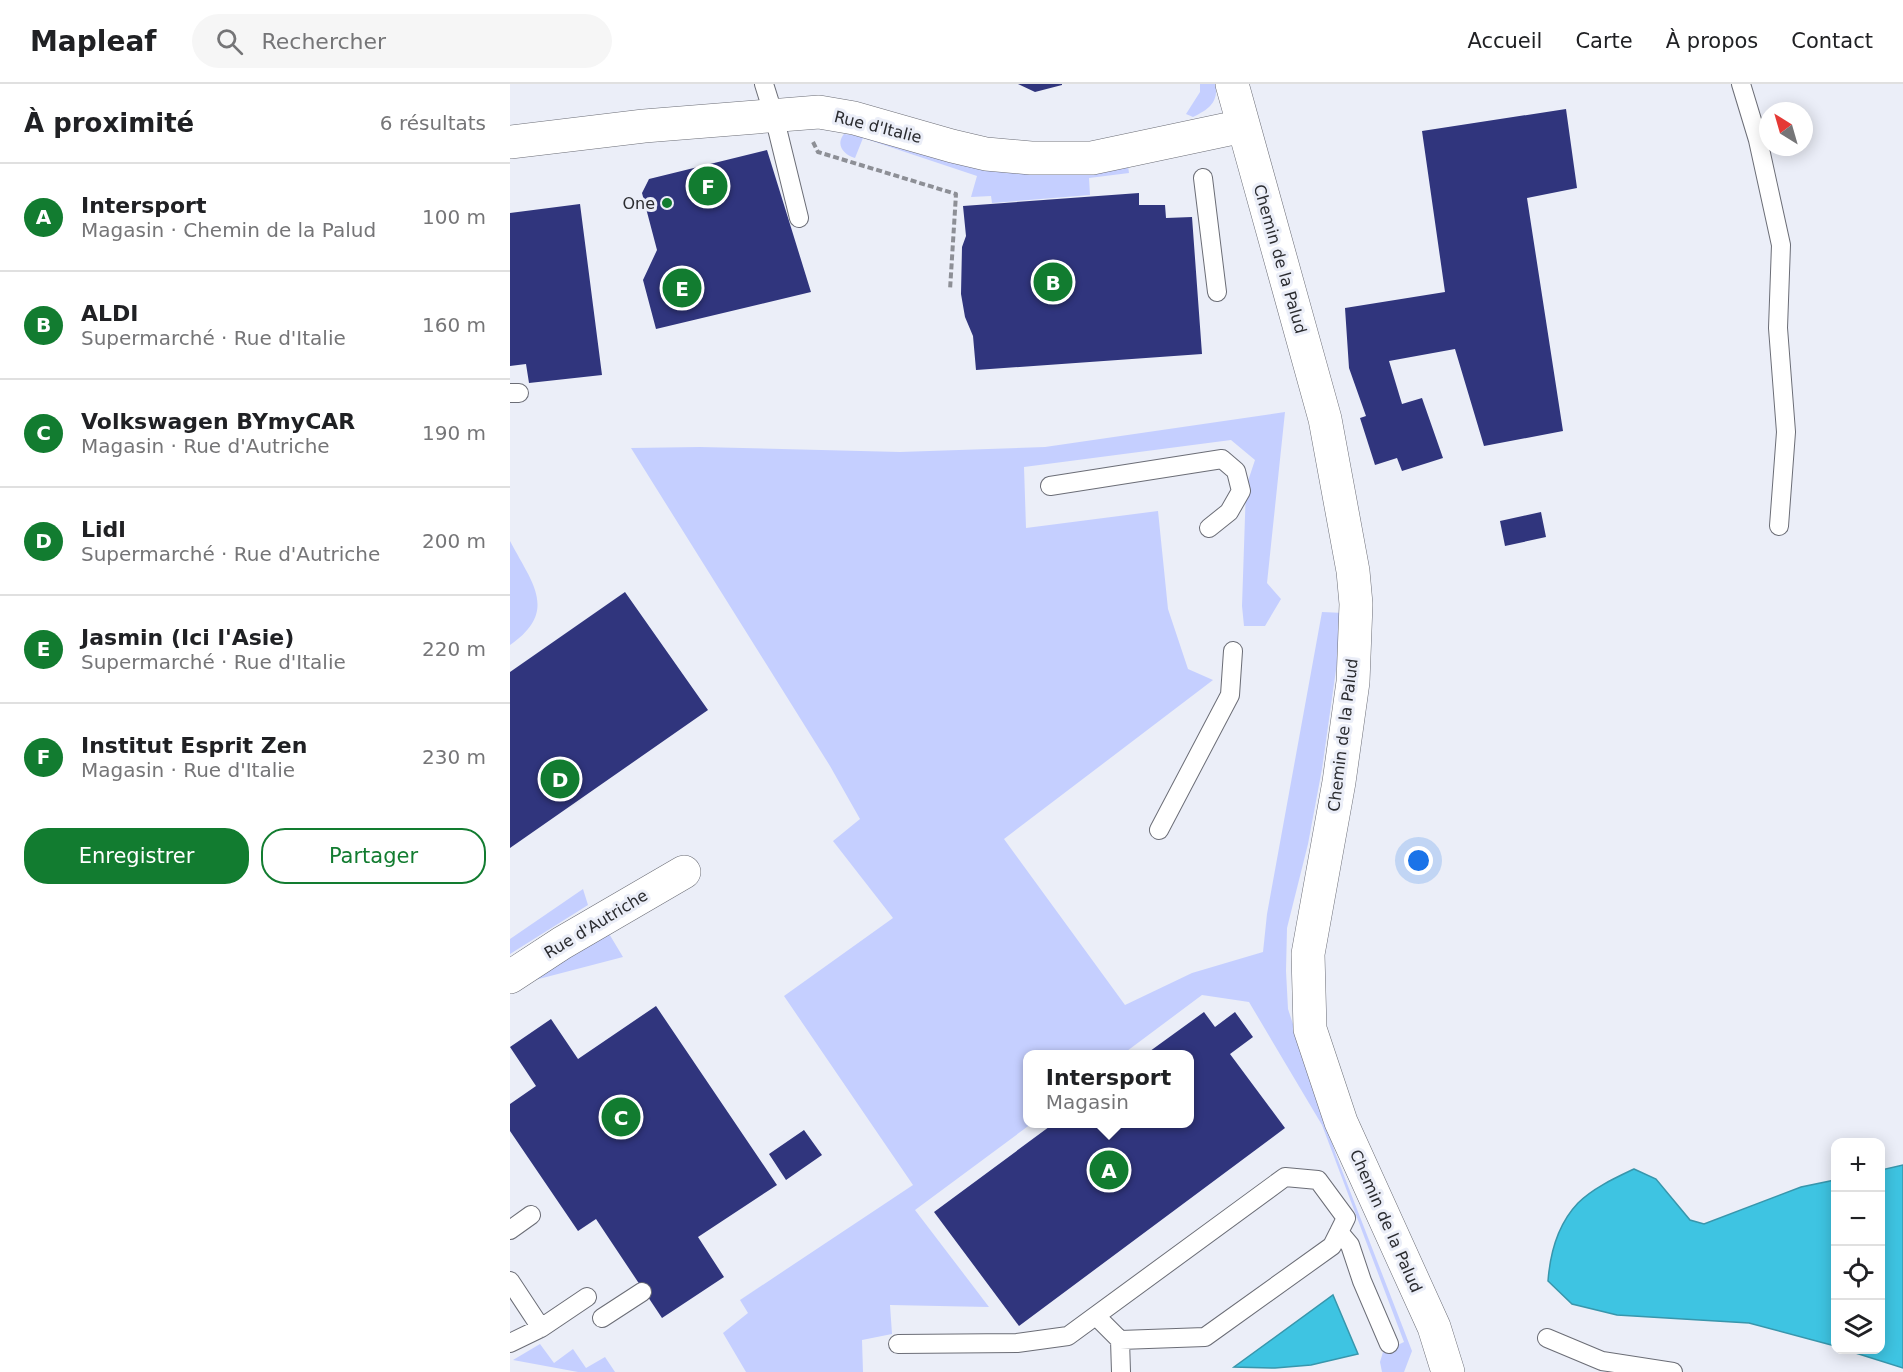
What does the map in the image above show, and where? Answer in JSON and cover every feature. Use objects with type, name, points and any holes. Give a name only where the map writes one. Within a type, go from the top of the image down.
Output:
[{"type":"street","name":"Chemin de la Palud","points":[[1232,84],[1325,419],[1353,571],[1356,604],[1353,682],[1340,782],[1308,954],[1310,1029],[1341,1122],[1434,1327],[1448,1372]]},
{"type":"street","name":"Rue d'Italie","points":[[510,142],[644,126],[819,112],[854,118],[986,154],[1031,159],[1092,158],[1243,126]]},
{"type":"street","name":"Rue d'Autriche","points":[[510,977],[562,943],[684,872]]},
{"type":"lane","points":[[764,84],[787,115],[799,218]]},
{"type":"lane","points":[[1741,84],[1758,140],[1782,244],[1778,328],[1786,432],[1779,526]]},
{"type":"lane","points":[[1203,177],[1218,292]]},
{"type":"lane","points":[[1050,486],[1222,459],[1236,471],[1241,491],[1229,512],[1209,528]]},
{"type":"lane","points":[[1159,830],[1230,695],[1233,651]]},
{"type":"lane","points":[[898,1344],[1017,1343],[1068,1336],[1285,1177],[1318,1180],[1346,1218],[1332,1246],[1205,1337],[1120,1340]]},
{"type":"lane","points":[[510,1230],[531,1215]]},
{"type":"lane","points":[[1339,1232],[1350,1245],[1362,1281],[1389,1344]]},
{"type":"lane","points":[[510,1281],[540,1328]]},
{"type":"lane","points":[[602,1318],[642,1292]]},
{"type":"lane","points":[[510,1343],[540,1328],[587,1297]]},
{"type":"lane","points":[[1096,1316],[1120,1340],[1122,1372]]},
{"type":"lane","points":[[1547,1338],[1602,1361],[1673,1372]]},
{"type":"path","points":[[787,115],[811,140],[818,152],[956,194],[950,290]]},
{"type":"shaded area","points":[[1200,84],[1216,84],[1216,96],[1208,108],[1193,117],[1186,114],[1200,92]]},
{"type":"shaded area","points":[[844,134],[1128,166],[1129,173],[1089,178],[1090,195],[992,203],[991,196],[971,197],[977,176],[863,138],[855,158],[847,155],[842,149],[840,142]]},
{"type":"shaded area","points":[[1285,412],[1267,583],[1281,599],[1265,626],[1244,626],[1242,606],[1246,487],[1255,460],[1231,440],[1024,467],[1026,528],[1158,511],[1168,609],[1188,669],[1213,680],[1004,839],[1125,1005],[1192,973],[1263,952],[1267,914],[1322,612],[1344,613],[1322,769],[1308,844],[1287,928],[1288,1009],[1336,1155],[1412,1351],[1404,1372],[1382,1372],[1380,1362],[1383,1352],[1404,1342],[1322,1125],[1249,1002],[1202,995],[1128,1050],[1023,1050],[1023,1128],[1026,1128],[915,1210],[989,1307],[890,1305],[892,1334],[862,1340],[863,1372],[746,1372],[723,1333],[748,1313],[740,1300],[913,1185],[784,996],[893,918],[833,841],[860,819],[830,766],[631,448],[700,447],[900,452],[1045,447]]},
{"type":"shaded area","points":[[510,541],[533,583],[537,596],[537,608],[534,620],[525,632],[510,645]]},
{"type":"shaded area","points":[[583,889],[588,905],[510,954],[510,939]]},
{"type":"shaded area","points":[[608,932],[623,957],[531,981]]},
{"type":"shaded area","points":[[1903,1165],[1903,1368],[1859,1354],[1885,1354],[1885,1169]]},
{"type":"shaded area","points":[[1634,1169],[1656,1179],[1690,1220],[1704,1224],[1801,1187],[1831,1181],[1831,1345],[1749,1323],[1617,1315],[1572,1304],[1548,1281],[1553,1250],[1560,1230],[1571,1211],[1590,1193]]},
{"type":"shaded area","points":[[1333,1295],[1358,1354],[1311,1365],[1275,1368],[1234,1367]]},
{"type":"shaded area","points":[[540,1344],[554,1363],[573,1349],[586,1368],[605,1357],[615,1372],[578,1372],[513,1360]]},
{"type":"building","points":[[1018,84],[1062,84],[1062,85],[1035,92]]},
{"type":"building","points":[[1566,109],[1577,188],[1527,198],[1563,431],[1484,446],[1455,349],[1389,361],[1402,404],[1422,398],[1443,458],[1402,471],[1397,458],[1375,465],[1360,418],[1366,416],[1349,368],[1345,308],[1445,292],[1422,131]]},
{"type":"building","points":[[767,150],[811,292],[656,329],[643,280],[657,250],[642,193],[649,179]]},
{"type":"building","points":[[1139,193],[1139,205],[1165,205],[1166,218],[1192,217],[1202,354],[976,370],[973,336],[965,317],[961,294],[962,247],[966,236],[963,206]]},
{"type":"building","points":[[580,204],[602,375],[529,383],[526,364],[510,366],[510,213]]},
{"type":"building","points":[[1541,512],[1546,537],[1505,546],[1500,521]]},
{"type":"building","points":[[625,592],[708,710],[510,848],[510,672]]},
{"type":"building","points":[[656,1006],[777,1185],[698,1237],[724,1277],[662,1318],[596,1219],[578,1231],[510,1131],[510,1104],[536,1086],[510,1047],[551,1019],[578,1059]]},
{"type":"building","points":[[1204,1012],[1215,1027],[1235,1012],[1253,1037],[1230,1054],[1285,1128],[1019,1326],[934,1212],[1048,1128],[1194,1128],[1194,1050],[1152,1050]]},
{"type":"building","points":[[804,1130],[822,1155],[786,1180],[769,1154]]},
{"type":"place","name":"Institut Esprit Zen","points":[[708,186]]},
{"type":"place","name":"One","points":[[667,203]]},
{"type":"place","name":"ALDI","points":[[1053,282]]},
{"type":"place","name":"Jasmin (Ici l'Asie)","points":[[682,288]]},
{"type":"place","name":"Lidl","points":[[560,779]]},
{"type":"place","name":"Volkswagen BYmyCAR","points":[[621,1117]]},
{"type":"place","name":"Intersport","points":[[1109,1170]]}]
